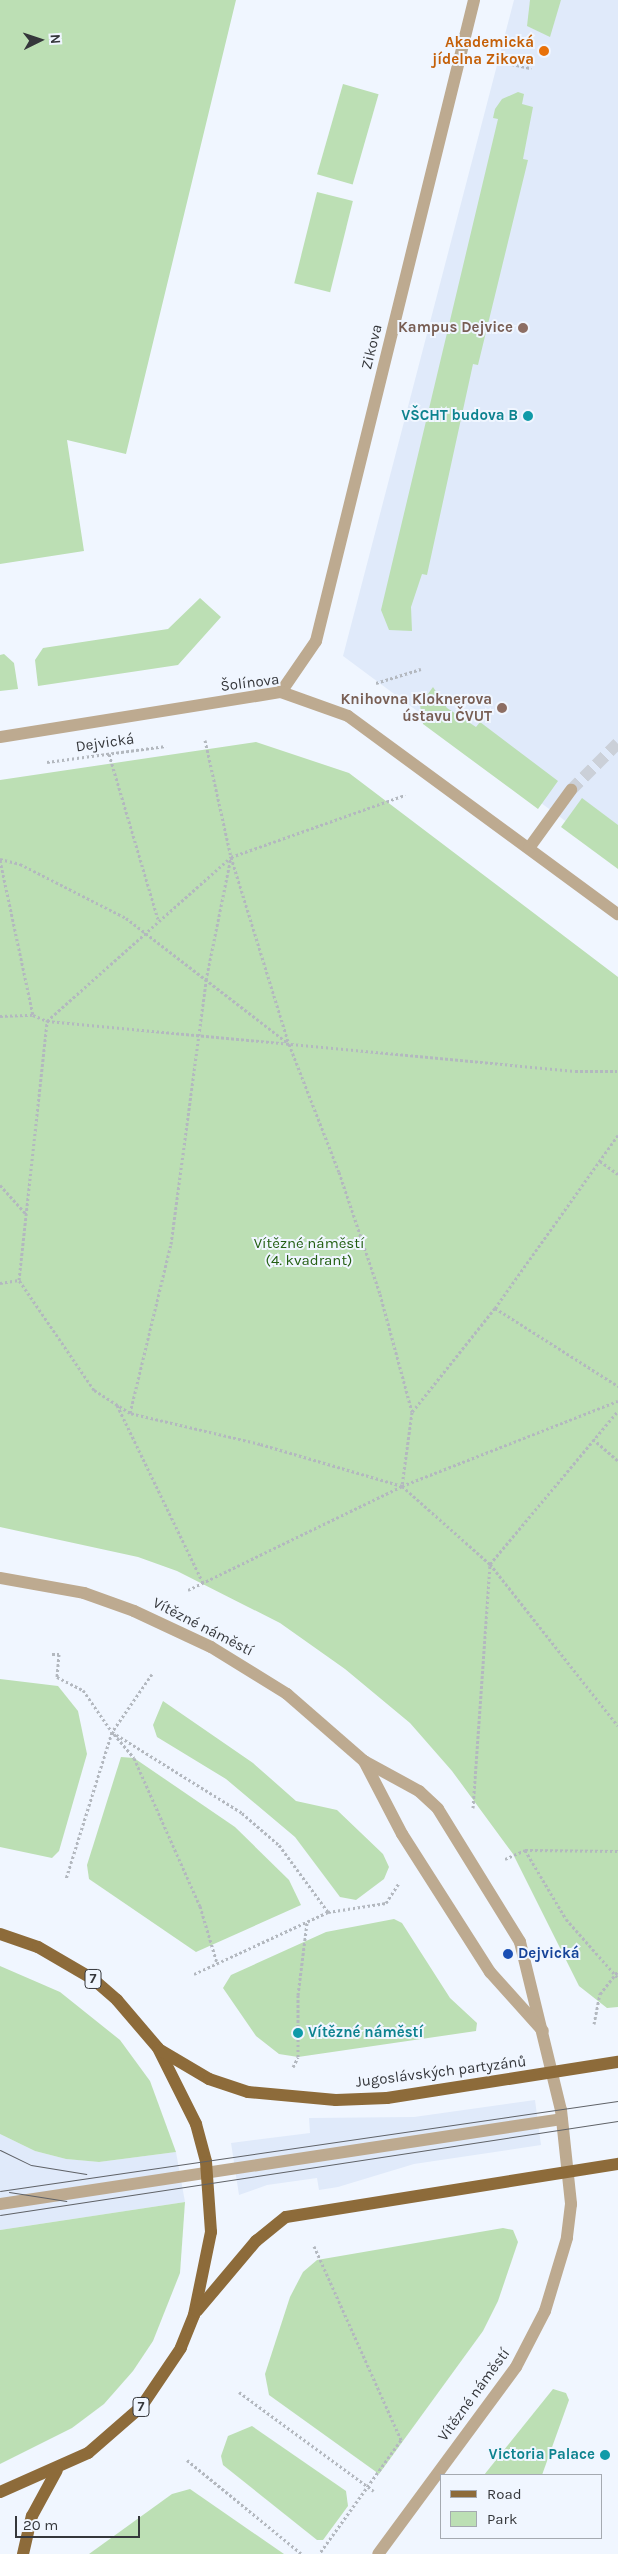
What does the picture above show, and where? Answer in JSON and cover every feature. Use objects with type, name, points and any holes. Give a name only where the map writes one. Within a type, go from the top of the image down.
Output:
[{"type":"main road","name":"7","points":[[0,2492],[57,2470],[95,2448],[141,2407],[181,2348],[194,2315],[211,2232],[208,2173],[182,2088],[158,2048],[139,2023],[93,1979],[3,1933]]},
{"type":"main road","name":"Jugoslávských partyzánů","points":[[158,2048],[210,2079],[248,2092],[292,2098],[387,2098],[554,2074],[618,2062]]},
{"type":"main road","points":[[194,2315],[256,2241],[286,2217],[570,2174],[618,2164]]},
{"type":"main road","points":[[24,2554],[32,2516],[57,2470]]},
{"type":"street","name":"Zikova","points":[[281,692],[316,641],[474,0]]},
{"type":"street","name":"Šolínova","points":[[0,737],[281,692],[348,716],[618,914]]},
{"type":"street","points":[[529,848],[571,790]]},
{"type":"street","name":"Vítězné náměstí","points":[[0,1578],[84,1593],[134,1611],[211,1648],[288,1694],[364,1761],[419,1791],[466,1849],[520,1942],[554,2074],[562,2119],[570,2174],[567,2238],[545,2312],[516,2367],[381,2553]]},
{"type":"street","name":"Vítězné náměstí","points":[[364,1761],[402,1834],[490,1972],[544,2032]]},
{"type":"street","points":[[0,2204],[562,2119]]},
{"type":"path","points":[[502,62],[531,68]]},
{"type":"path","points":[[376,683],[421,669]]},
{"type":"path","points":[[206,740],[231,857],[289,1044],[339,1172],[412,1412],[402,1486]]},
{"type":"path","name":"Dejvická","points":[[47,762],[166,746]]},
{"type":"path","points":[[109,754],[158,919]]},
{"type":"path","points":[[404,795],[231,857],[145,930],[46,1021],[20,1280],[94,1390],[130,1413],[260,1444],[402,1486],[490,1564],[618,1726]]},
{"type":"path","points":[[130,1413],[171,1244],[206,980],[231,857]]},
{"type":"path","points":[[33,1015],[0,859],[20,864],[145,930],[289,1044]]},
{"type":"path","points":[[0,1016],[33,1015],[46,1021],[575,1071],[618,1071]]},
{"type":"path","points":[[412,1412],[495,1308],[618,1135]]},
{"type":"path","points":[[600,1161],[618,1174]]},
{"type":"path","points":[[0,1186],[26,1214]]},
{"type":"path","points":[[0,1282],[20,1280]]},
{"type":"path","points":[[495,1308],[618,1386]]},
{"type":"path","points":[[188,1590],[402,1486],[618,1400]]},
{"type":"path","points":[[117,1405],[202,1583]]},
{"type":"path","points":[[473,1818],[490,1564],[618,1411]]},
{"type":"path","points":[[593,1439],[618,1461]]},
{"type":"path","points":[[52,1654],[59,1654],[57,1678],[83,1690],[112,1732],[134,1758],[203,1913],[217,1963]]},
{"type":"path","points":[[66,1879],[112,1732],[152,1674]]},
{"type":"path","points":[[112,1732],[242,1813],[279,1845],[328,1912]]},
{"type":"path","points":[[505,1859],[525,1850],[618,1851]]},
{"type":"path","points":[[525,1850],[566,1919],[616,1977]]},
{"type":"path","points":[[194,1974],[328,1912],[386,1903],[405,1874]]},
{"type":"path","points":[[289,2075],[298,2058],[298,1995],[307,1922]]},
{"type":"path","points":[[594,2024],[600,1994],[616,1977],[618,1971]]},
{"type":"path","points":[[314,2246],[402,2440],[319,2554]]},
{"type":"path","points":[[239,2392],[374,2491]]},
{"type":"path","points":[[187,2460],[302,2554]]},
{"type":"shaded area","name":"Kampus Dejvice","points":[[514,0],[618,0],[618,860],[343,656]]},
{"type":"shaded area","points":[[535,2100],[541,2145],[414,2164],[338,2187],[319,2190],[317,2178],[267,2185],[239,2195],[231,2143],[310,2133],[309,2118],[414,2117]]},
{"type":"shaded area","points":[[0,2134],[35,2151],[66,2159],[99,2162],[176,2152],[185,2202],[0,2230]]},
{"type":"green space","points":[[0,0],[236,0],[126,454],[67,440],[84,551],[0,564]]},
{"type":"green space","points":[[530,0],[561,0],[550,37],[527,26]]},
{"type":"green space","points":[[343,84],[379,94],[353,185],[317,174]]},
{"type":"green space","points":[[518,92],[524,94],[522,104],[533,107],[523,159],[528,160],[478,365],[473,364],[427,575],[422,574],[411,607],[412,631],[389,630],[381,610],[498,119],[493,118],[495,109],[502,99]]},
{"type":"green space","points":[[317,192],[353,201],[330,292],[294,283]]},
{"type":"green space","points":[[200,598],[221,617],[178,665],[38,686],[35,660],[43,648],[168,629]]},
{"type":"green space","points":[[4,654],[14,663],[18,689],[0,691],[0,655]]},
{"type":"green space","points":[[433,687],[447,708],[476,727],[480,722],[558,781],[538,809],[423,724],[420,705]]},
{"type":"green space","name":"Vítězné náměstí (4. kvadrant)","points":[[256,742],[349,773],[618,977],[618,2007],[607,2008],[579,1986],[513,1854],[452,1771],[410,1723],[345,1669],[280,1623],[177,1571],[138,1557],[0,1527],[0,780]]},
{"type":"green space","points":[[582,798],[618,825],[618,869],[561,827]]},
{"type":"green space","points":[[0,1679],[58,1686],[78,1711],[87,1754],[59,1851],[52,1858],[0,1847]]},
{"type":"green space","points":[[163,1701],[253,1763],[296,1801],[337,1810],[383,1854],[389,1867],[384,1879],[356,1900],[340,1897],[295,1837],[226,1779],[157,1737],[153,1725]]},
{"type":"green space","points":[[121,1757],[134,1758],[235,1827],[289,1880],[301,1905],[196,1952],[89,1879],[87,1865]]},
{"type":"green space","points":[[394,1919],[402,1923],[450,1998],[477,2023],[476,2031],[298,2057],[279,2054],[256,2036],[223,1988],[231,1975],[326,1932]]},
{"type":"green space","points":[[0,1966],[60,1992],[120,2040],[150,2081],[176,2152],[99,2162],[66,2159],[35,2151],[0,2134]]},
{"type":"green space","points":[[185,2202],[180,2273],[153,2341],[133,2371],[104,2404],[72,2428],[0,2464],[0,2230]]},
{"type":"green space","points":[[503,2228],[513,2230],[518,2242],[498,2301],[483,2331],[379,2474],[269,2395],[265,2374],[290,2297],[303,2272],[317,2260]]},
{"type":"green space","points":[[553,2389],[566,2393],[569,2400],[542,2474],[485,2474]]},
{"type":"green space","points":[[252,2426],[346,2491],[348,2506],[323,2540],[317,2540],[223,2465],[221,2456],[228,2436]]},
{"type":"green space","points":[[190,2489],[284,2554],[89,2554],[172,2494]]},
{"type":"tunnel","points":[[571,790],[618,743]]},
{"type":"tram line","points":[[0,2191],[618,2101]]},
{"type":"tram line","points":[[0,2215],[618,2121]]},
{"type":"tram line","points":[[0,2150],[31,2165],[86,2174]]},
{"type":"tram line","points":[[9,2192],[66,2201]]},
{"type":"place","name":"Akademická jídelna Zikova","points":[[544,51]]},
{"type":"place","name":"Kampus Dejvice","points":[[523,328]]},
{"type":"place","name":"VŠCHT budova B","points":[[528,416]]},
{"type":"place","name":"Knihovna Kloknerova ústavu ČVUT","points":[[502,708]]},
{"type":"place","name":"Dejvická","points":[[508,1954]]},
{"type":"place","name":"Vítězné náměstí","points":[[298,2033]]},
{"type":"place","name":"Victoria Palace","points":[[605,2455]]}]
